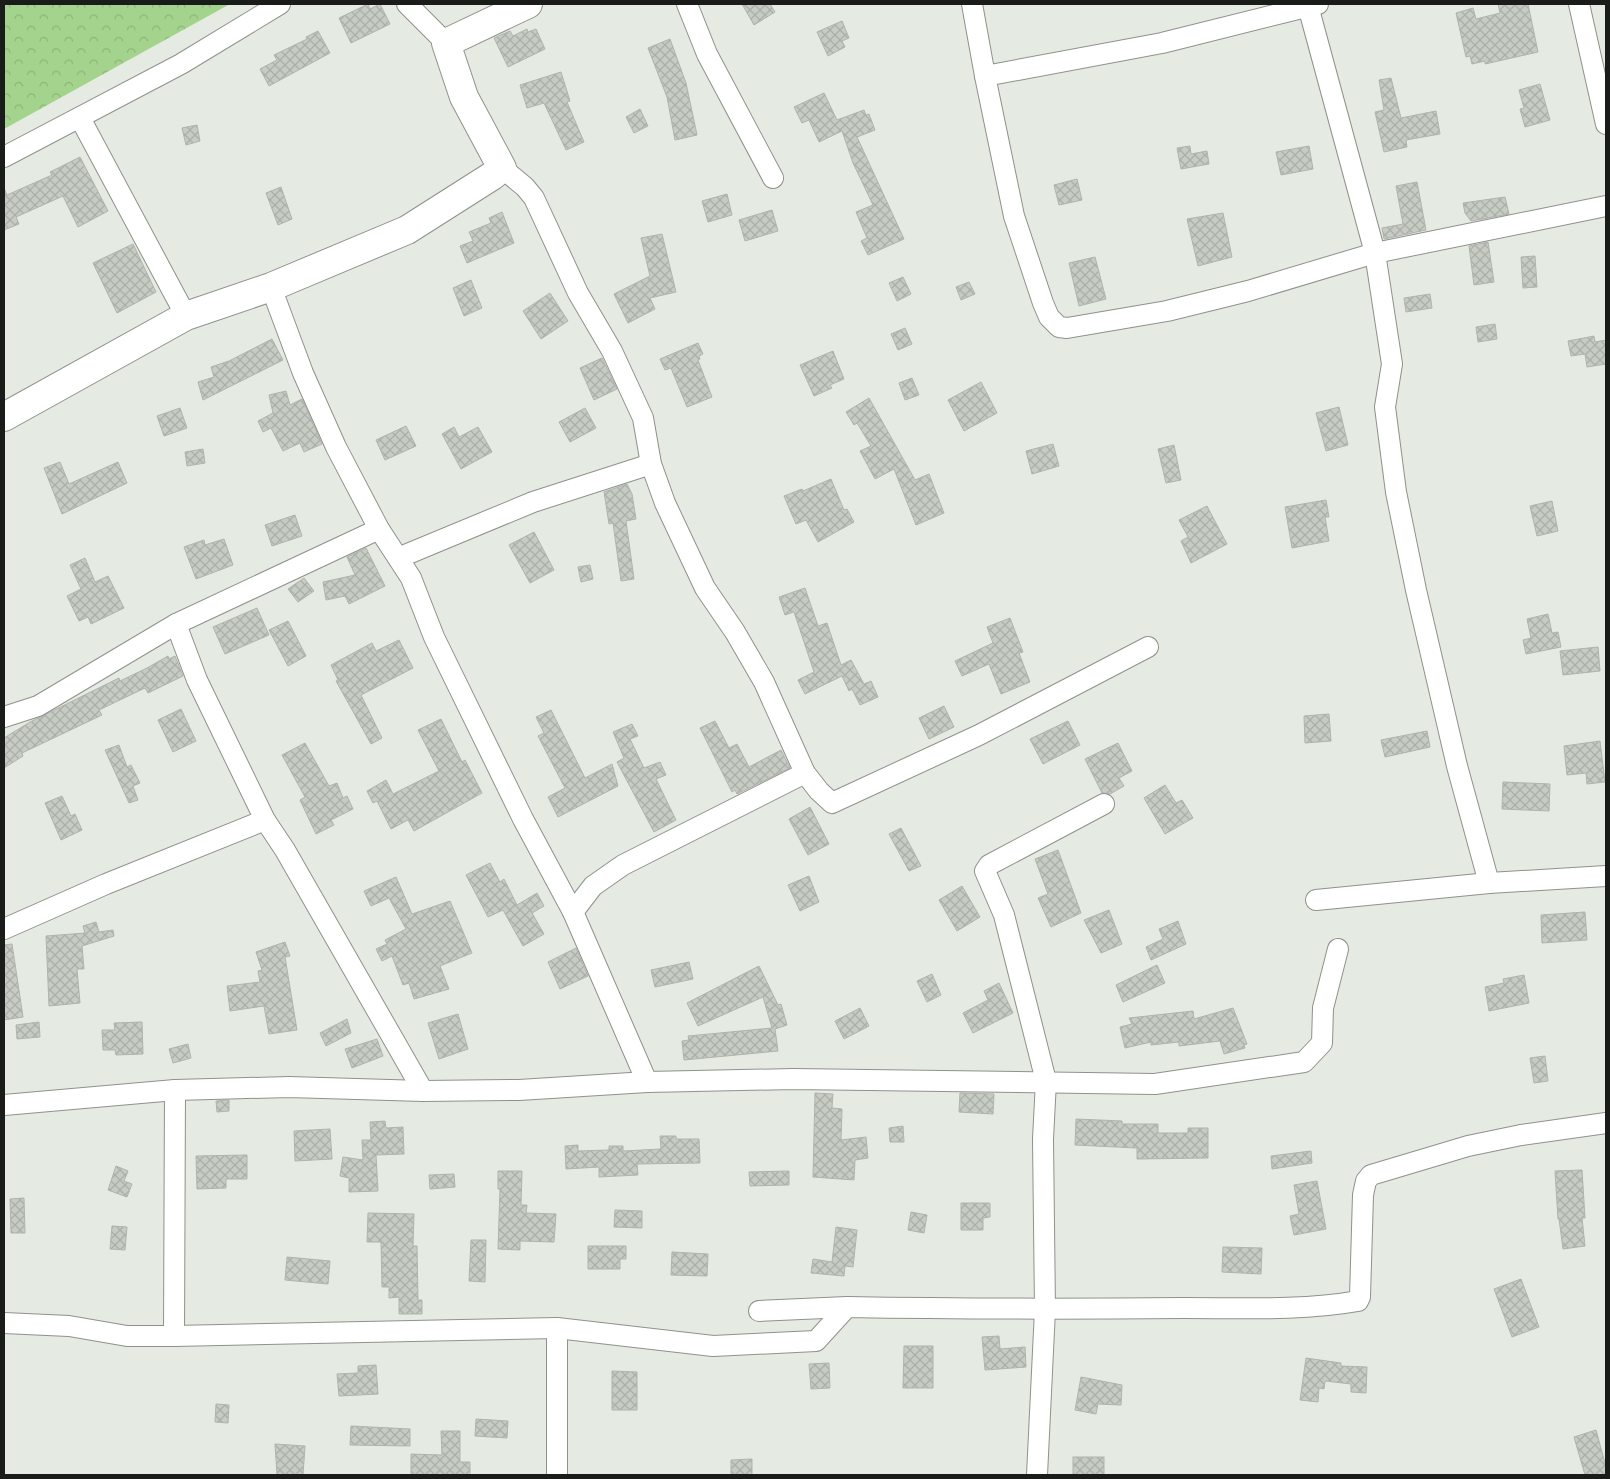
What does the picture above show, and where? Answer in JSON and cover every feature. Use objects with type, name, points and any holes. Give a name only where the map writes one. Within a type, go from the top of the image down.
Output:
[{"type":"main road","points":[[4,417],[186,316],[271,288],[408,230],[502,168],[464,97],[446,43],[528,4]]},
{"type":"street","points":[[4,157],[181,64],[280,4]]},
{"type":"street","points":[[408,4],[446,43]]},
{"type":"street","points":[[687,4],[707,54],[773,178]]},
{"type":"street","points":[[972,4],[1014,216],[1043,304],[1049,317],[1059,327],[1067,328],[1166,311],[1248,291],[1375,253],[1606,206]]},
{"type":"street","points":[[1579,4],[1606,124]]},
{"type":"street","points":[[985,76],[1162,43],[1313,5],[1375,253],[1392,364],[1384,400],[1396,492],[1416,590],[1457,766],[1489,883]]},
{"type":"street","points":[[80,118],[186,316]]},
{"type":"street","points":[[502,168],[525,186],[534,198],[578,293],[612,351],[643,418],[651,464],[666,503],[705,588],[735,632],[764,682],[805,773],[826,800],[832,803],[839,801],[979,735],[1148,647]]},
{"type":"street","points":[[271,288],[303,373],[336,447],[379,528],[411,578],[434,637],[523,819],[573,912],[646,1082]]},
{"type":"street","points":[[398,558],[533,502],[651,464]]},
{"type":"street","points":[[4,717],[38,706],[176,624],[379,528]]},
{"type":"street","points":[[176,624],[198,680],[265,820],[285,850],[423,1091]]},
{"type":"street","points":[[573,912],[593,886],[623,865],[805,773]]},
{"type":"street","points":[[1037,1475],[1045,1310],[1043,1139],[1046,1082],[1004,915],[985,871],[989,865],[1104,804]]},
{"type":"street","points":[[4,929],[106,884],[265,820]]},
{"type":"street","points":[[1316,900],[1489,883],[1606,876]]},
{"type":"street","points":[[4,1104],[175,1090],[289,1087],[423,1091],[519,1090],[646,1082],[793,1079],[1155,1084],[1304,1062],[1322,1044],[1323,1008],[1338,949]]},
{"type":"street","points":[[174,1336],[175,1090]]},
{"type":"street","points":[[759,1311],[847,1307],[1045,1310],[1275,1307],[1358,1301],[1360,1297],[1363,1195],[1366,1181],[1371,1175],[1468,1146],[1521,1135],[1606,1123]]},
{"type":"street","points":[[4,1323],[69,1326],[126,1336],[557,1328],[713,1346],[816,1341],[847,1307]]},
{"type":"street","points":[[557,1328],[557,1475]]},
{"type":"green space","points":[[4,4],[230,4],[4,129]]},
{"type":"building","points":[[368,4],[370,9],[380,4],[390,24],[351,43],[339,18]]},
{"type":"building","points":[[742,4],[770,4],[775,12],[754,25]]},
{"type":"building","points":[[1498,4],[1528,4],[1538,52],[1485,64],[1485,61],[1472,64],[1470,56],[1466,57],[1456,13],[1473,8],[1476,19],[1500,13]]},
{"type":"building","points":[[842,21],[849,38],[842,41],[845,47],[828,56],[817,32]]},
{"type":"building","points":[[527,29],[528,32],[536,29],[545,49],[508,67],[494,38],[510,31],[513,36]]},
{"type":"building","points":[[318,31],[330,53],[269,86],[260,69],[277,60],[274,55],[307,39],[306,37]]},
{"type":"building","points":[[670,39],[686,83],[697,135],[675,140],[667,97],[648,48]]},
{"type":"building","points":[[561,72],[570,101],[567,102],[584,142],[566,150],[544,103],[527,108],[520,85]]},
{"type":"building","points":[[1391,78],[1401,118],[1436,111],[1440,134],[1406,140],[1407,147],[1384,152],[1375,112],[1384,110],[1379,80]]},
{"type":"building","points":[[1540,84],[1550,120],[1525,127],[1520,109],[1524,108],[1519,90]]},
{"type":"building","points":[[824,93],[837,120],[864,110],[866,115],[869,114],[875,130],[857,137],[904,239],[868,255],[861,241],[867,238],[856,212],[873,205],[853,163],[842,131],[819,142],[809,120],[802,123],[794,107]]},
{"type":"building","points":[[640,109],[648,126],[634,133],[626,117]]},
{"type":"building","points":[[197,125],[200,141],[186,145],[182,128]]},
{"type":"building","points":[[1190,146],[1191,154],[1207,151],[1209,164],[1181,169],[1177,148]]},
{"type":"building","points":[[1309,146],[1313,169],[1281,175],[1276,152]]},
{"type":"building","points":[[80,157],[108,211],[78,227],[63,196],[16,217],[19,224],[4,230],[4,188],[7,195],[52,175],[50,172]]},
{"type":"building","points":[[1077,179],[1082,200],[1059,205],[1054,185]]},
{"type":"building","points":[[1417,182],[1426,230],[1384,239],[1382,228],[1403,224],[1396,186]]},
{"type":"building","points":[[281,187],[292,219],[278,225],[266,193]]},
{"type":"building","points":[[727,194],[732,215],[708,222],[702,201]]},
{"type":"building","points":[[1505,197],[1509,214],[1471,221],[1465,213],[1463,203]]},
{"type":"building","points":[[772,210],[778,231],[745,241],[739,220]]},
{"type":"building","points":[[502,212],[514,243],[467,263],[460,246],[473,241],[469,232],[491,223],[489,218]]},
{"type":"building","points":[[1223,213],[1232,257],[1198,266],[1187,219]]},
{"type":"building","points":[[662,234],[676,292],[650,298],[655,309],[628,323],[614,294],[650,276],[641,238]]},
{"type":"building","points":[[1488,242],[1494,282],[1474,285],[1469,246]]},
{"type":"building","points":[[133,244],[156,292],[117,313],[93,263]]},
{"type":"building","points":[[1535,256],[1537,287],[1523,288],[1521,257]]},
{"type":"building","points":[[1095,257],[1106,299],[1079,306],[1069,263]]},
{"type":"building","points":[[903,277],[911,294],[897,301],[889,283]]},
{"type":"building","points":[[471,280],[482,308],[464,316],[453,288]]},
{"type":"building","points":[[969,282],[975,294],[961,300],[956,287]]},
{"type":"building","points":[[550,293],[568,321],[541,339],[523,311]]},
{"type":"building","points":[[1430,294],[1432,308],[1406,312],[1404,298]]},
{"type":"building","points":[[1495,324],[1497,339],[1478,342],[1476,327]]},
{"type":"building","points":[[905,328],[912,344],[898,350],[891,334]]},
{"type":"building","points":[[1594,336],[1595,342],[1606,340],[1606,364],[1587,367],[1585,354],[1571,356],[1568,341]]},
{"type":"building","points":[[272,339],[283,360],[203,400],[198,382],[214,377],[211,367],[229,361]]},
{"type":"building","points":[[698,343],[703,354],[699,356],[700,359],[698,360],[712,397],[687,407],[671,368],[665,370],[660,359]]},
{"type":"building","points":[[833,351],[844,379],[830,385],[832,388],[814,396],[800,365]]},
{"type":"building","points":[[602,358],[617,389],[594,400],[580,368]]},
{"type":"building","points":[[912,378],[919,395],[905,400],[899,383]]},
{"type":"building","points":[[981,382],[997,413],[964,431],[948,400]]},
{"type":"building","points":[[286,391],[290,405],[302,399],[322,444],[304,452],[300,443],[283,451],[271,428],[263,432],[258,421],[273,413],[269,395]]},
{"type":"building","points":[[869,398],[915,480],[929,474],[944,513],[916,525],[894,469],[875,479],[860,451],[871,446],[857,423],[854,425],[846,412]]},
{"type":"building","points":[[1339,407],[1348,445],[1326,451],[1316,413]]},
{"type":"building","points":[[180,408],[187,428],[164,436],[157,416]]},
{"type":"building","points":[[585,408],[596,428],[570,442],[559,422]]},
{"type":"building","points":[[406,426],[416,446],[385,460],[376,440]]},
{"type":"building","points":[[454,427],[459,437],[478,427],[492,452],[461,469],[442,434]]},
{"type":"building","points":[[1053,444],[1059,466],[1032,474],[1026,451]]},
{"type":"building","points":[[1174,445],[1181,480],[1166,483],[1158,449]]},
{"type":"building","points":[[203,449],[205,463],[187,466],[185,452]]},
{"type":"building","points":[[60,462],[69,484],[118,462],[127,483],[62,514],[44,468]]},
{"type":"building","points":[[831,479],[844,510],[847,509],[854,522],[818,542],[806,520],[796,524],[784,496],[802,489],[803,491]]},
{"type":"building","points":[[627,484],[632,494],[636,519],[626,521],[634,579],[621,581],[613,523],[609,524],[604,492]]},
{"type":"building","points":[[1326,500],[1329,517],[1325,517],[1329,541],[1292,548],[1285,507]]},
{"type":"building","points":[[1552,501],[1558,531],[1537,536],[1530,506]]},
{"type":"building","points":[[1207,506],[1227,544],[1191,563],[1181,541],[1188,537],[1179,520]]},
{"type":"building","points":[[295,515],[302,536],[272,546],[265,525]]},
{"type":"building","points":[[534,532],[554,570],[530,583],[509,545]]},
{"type":"building","points":[[224,539],[233,565],[196,579],[184,547],[204,540],[205,545]]},
{"type":"building","points":[[366,548],[385,586],[349,604],[345,596],[326,600],[323,582],[355,575],[347,557]]},
{"type":"building","points":[[85,558],[95,582],[108,576],[124,608],[91,624],[88,617],[79,621],[67,596],[81,589],[70,565]]},
{"type":"building","points":[[590,565],[593,579],[581,582],[578,567]]},
{"type":"building","points":[[304,578],[314,591],[298,602],[288,589]]},
{"type":"building","points":[[805,588],[818,626],[827,623],[841,665],[851,660],[864,684],[871,681],[878,697],[860,705],[852,689],[849,691],[842,676],[805,694],[798,680],[814,672],[794,612],[785,615],[779,597]]},
{"type":"building","points":[[257,608],[269,635],[225,654],[213,627]]},
{"type":"building","points":[[1548,614],[1552,633],[1558,632],[1561,647],[1526,654],[1523,640],[1531,638],[1527,619]]},
{"type":"building","points":[[1010,618],[1023,652],[1019,653],[1030,682],[1001,694],[989,664],[962,676],[955,661],[993,643],[987,627]]},
{"type":"building","points":[[288,621],[306,656],[288,666],[269,630]]},
{"type":"building","points":[[399,640],[413,668],[361,695],[382,738],[371,744],[336,681],[338,680],[331,665],[372,643],[376,651]]},
{"type":"building","points":[[1598,647],[1600,671],[1563,675],[1560,651]]},
{"type":"building","points":[[168,656],[169,659],[175,656],[183,676],[148,693],[145,688],[99,710],[102,715],[22,753],[23,756],[4,768],[4,738],[30,722],[119,678],[120,681]]},
{"type":"building","points":[[944,706],[954,727],[929,739],[919,718]]},
{"type":"building","points":[[181,709],[196,741],[173,752],[158,720]]},
{"type":"building","points":[[551,710],[585,778],[612,764],[618,786],[558,817],[548,797],[565,788],[538,736],[544,733],[536,717]]},
{"type":"building","points":[[1329,714],[1331,741],[1305,743],[1304,716]]},
{"type":"building","points":[[441,719],[462,762],[465,760],[482,793],[414,831],[408,820],[391,829],[377,801],[373,803],[367,791],[386,780],[393,794],[439,771],[418,730]]},
{"type":"building","points":[[715,721],[729,748],[737,744],[749,767],[781,750],[790,768],[737,794],[735,790],[732,792],[700,728]]},
{"type":"building","points":[[1068,721],[1080,745],[1043,764],[1030,739]]},
{"type":"building","points":[[632,724],[638,736],[630,739],[644,768],[660,762],[666,775],[656,779],[676,820],[654,832],[617,762],[624,758],[613,732]]},
{"type":"building","points":[[1427,731],[1430,747],[1385,757],[1381,740]]},
{"type":"building","points":[[1600,741],[1605,782],[1587,784],[1586,773],[1567,775],[1564,746]]},
{"type":"building","points":[[305,743],[329,786],[337,783],[343,798],[347,796],[353,809],[331,820],[334,825],[316,834],[300,800],[305,797],[282,755]]},
{"type":"building","points":[[1118,743],[1132,771],[1119,778],[1124,786],[1110,794],[1102,793],[1085,759]]},
{"type":"building","points":[[119,745],[127,767],[131,765],[140,783],[133,786],[138,800],[129,803],[105,750]]},
{"type":"building","points":[[1503,782],[1550,784],[1549,811],[1502,809]]},
{"type":"building","points":[[1165,785],[1176,803],[1182,800],[1193,818],[1165,834],[1144,798]]},
{"type":"building","points":[[62,796],[71,816],[75,814],[82,830],[61,840],[45,803]]},
{"type":"building","points":[[810,807],[829,844],[808,855],[789,819]]},
{"type":"building","points":[[901,828],[921,866],[909,871],[889,834]]},
{"type":"building","points":[[1058,850],[1081,913],[1051,927],[1038,898],[1048,894],[1035,859]]},
{"type":"building","points":[[490,863],[500,882],[504,879],[517,905],[537,893],[544,906],[532,913],[544,934],[523,946],[503,910],[488,917],[466,875]]},
{"type":"building","points":[[809,876],[819,902],[800,911],[788,885]]},
{"type":"building","points":[[396,877],[412,914],[450,901],[472,953],[440,966],[449,989],[414,999],[409,983],[403,985],[392,956],[382,961],[376,949],[387,944],[385,940],[406,929],[389,898],[371,906],[364,891]]},
{"type":"building","points":[[962,886],[980,917],[957,931],[939,900]]},
{"type":"building","points":[[1109,910],[1122,944],[1101,953],[1084,920]]},
{"type":"building","points":[[1585,912],[1587,940],[1542,943],[1541,915]]},
{"type":"building","points":[[1178,921],[1186,944],[1151,960],[1146,947],[1163,939],[1159,929]]},
{"type":"building","points":[[96,922],[99,932],[113,930],[114,936],[82,946],[84,969],[77,969],[80,1003],[49,1006],[46,936],[85,933],[83,926]]},
{"type":"building","points":[[285,942],[290,956],[285,957],[297,1030],[269,1034],[264,1006],[230,1011],[227,986],[260,982],[258,971],[262,970],[256,952]]},
{"type":"building","points":[[12,944],[23,1017],[4,1020],[4,945]]},
{"type":"building","points":[[576,948],[588,976],[560,989],[548,962]]},
{"type":"building","points":[[689,962],[693,979],[655,987],[651,970]]},
{"type":"building","points":[[1157,965],[1165,983],[1123,1002],[1116,985]]},
{"type":"building","points":[[759,966],[778,1005],[781,1004],[787,1025],[775,1029],[778,1051],[684,1060],[682,1041],[689,1040],[688,1036],[772,1028],[763,997],[698,1026],[687,1003]]},
{"type":"building","points":[[932,974],[941,995],[927,1002],[917,981]]},
{"type":"building","points":[[1524,975],[1529,1003],[1489,1011],[1485,987],[1504,983],[1503,979]]},
{"type":"building","points":[[999,983],[1013,1013],[973,1033],[963,1013],[988,1000],[984,991]]},
{"type":"building","points":[[860,1008],[869,1026],[844,1039],[835,1021]]},
{"type":"building","points":[[1233,1008],[1247,1044],[1244,1045],[1245,1048],[1224,1054],[1220,1041],[1179,1046],[1179,1042],[1151,1045],[1151,1042],[1125,1048],[1120,1027],[1132,1024],[1129,1018],[1193,1011],[1194,1019]]},
{"type":"building","points":[[458,1014],[468,1049],[439,1059],[428,1023]]},
{"type":"building","points":[[347,1019],[351,1033],[326,1046],[320,1033]]},
{"type":"building","points":[[39,1022],[40,1037],[17,1039],[16,1025]]},
{"type":"building","points":[[142,1022],[143,1054],[116,1055],[115,1050],[103,1050],[102,1030],[115,1030],[114,1023]]},
{"type":"building","points":[[377,1039],[383,1056],[352,1068],[345,1049]]},
{"type":"building","points":[[188,1044],[191,1058],[173,1063],[169,1049]]},
{"type":"building","points":[[1545,1056],[1548,1081],[1534,1083],[1530,1058]]},
{"type":"building","points":[[815,1093],[833,1094],[832,1108],[842,1109],[841,1140],[866,1137],[868,1158],[855,1160],[854,1180],[813,1177]]},
{"type":"building","points":[[960,1093],[994,1094],[993,1114],[959,1112]]},
{"type":"building","points":[[229,1100],[229,1111],[217,1112],[216,1101]]},
{"type":"building","points":[[1076,1119],[1122,1121],[1122,1124],[1158,1124],[1158,1133],[1188,1133],[1188,1128],[1208,1128],[1208,1158],[1137,1159],[1137,1148],[1075,1145]]},
{"type":"building","points":[[385,1121],[386,1128],[403,1127],[404,1154],[376,1155],[378,1191],[349,1192],[349,1178],[340,1176],[343,1157],[363,1160],[362,1140],[371,1140],[370,1122]]},
{"type":"building","points":[[903,1126],[904,1142],[890,1142],[889,1128]]},
{"type":"building","points":[[330,1129],[332,1159],[295,1161],[294,1131]]},
{"type":"building","points":[[660,1136],[676,1136],[676,1139],[699,1139],[700,1163],[637,1164],[638,1175],[599,1177],[599,1167],[566,1169],[565,1146],[578,1145],[578,1151],[609,1150],[609,1146],[623,1146],[623,1151],[661,1149]]},
{"type":"building","points":[[1311,1151],[1312,1163],[1272,1169],[1271,1156]]},
{"type":"building","points":[[247,1155],[247,1179],[226,1179],[226,1188],[197,1189],[196,1156]]},
{"type":"building","points":[[116,1166],[128,1171],[124,1181],[132,1184],[127,1197],[108,1190]]},
{"type":"building","points":[[1582,1170],[1585,1218],[1582,1218],[1585,1246],[1563,1249],[1558,1219],[1555,1171]]},
{"type":"building","points":[[498,1171],[522,1171],[521,1205],[527,1205],[526,1213],[556,1214],[554,1242],[520,1241],[520,1250],[498,1249],[500,1189],[498,1189]]},
{"type":"building","points":[[789,1171],[789,1185],[750,1186],[749,1172]]},
{"type":"building","points":[[454,1174],[455,1187],[430,1189],[429,1175]]},
{"type":"building","points":[[1317,1181],[1326,1229],[1294,1235],[1290,1216],[1299,1214],[1294,1185]]},
{"type":"building","points":[[24,1198],[25,1233],[11,1233],[10,1199]]},
{"type":"building","points":[[961,1203],[990,1203],[990,1217],[983,1218],[983,1230],[961,1230]]},
{"type":"building","points":[[615,1210],[642,1211],[642,1228],[614,1227]]},
{"type":"building","points":[[911,1212],[927,1215],[924,1233],[908,1230]]},
{"type":"building","points":[[368,1213],[414,1214],[413,1246],[417,1246],[418,1300],[422,1300],[422,1314],[399,1314],[399,1297],[389,1298],[389,1287],[382,1287],[381,1242],[367,1242]]},
{"type":"building","points":[[112,1226],[127,1227],[125,1250],[110,1249]]},
{"type":"building","points":[[836,1227],[857,1230],[853,1267],[845,1266],[844,1276],[811,1273],[813,1259],[832,1262]]},
{"type":"building","points":[[471,1240],[486,1240],[485,1282],[469,1281]]},
{"type":"building","points":[[588,1246],[626,1246],[626,1259],[620,1259],[620,1269],[588,1269]]},
{"type":"building","points":[[1223,1247],[1262,1248],[1261,1274],[1222,1272]]},
{"type":"building","points":[[672,1252],[708,1254],[707,1276],[671,1275]]},
{"type":"building","points":[[287,1257],[330,1261],[328,1284],[285,1280]]},
{"type":"building","points":[[1521,1279],[1539,1327],[1512,1337],[1494,1289]]},
{"type":"building","points":[[999,1336],[1000,1349],[1025,1347],[1026,1367],[985,1370],[982,1337]]},
{"type":"building","points":[[904,1346],[933,1346],[933,1388],[903,1388]]},
{"type":"building","points":[[1306,1358],[1341,1363],[1341,1366],[1367,1367],[1366,1393],[1351,1392],[1351,1384],[1325,1381],[1324,1389],[1319,1388],[1318,1402],[1300,1400]]},
{"type":"building","points":[[829,1363],[830,1388],[811,1389],[809,1364]]},
{"type":"building","points":[[376,1365],[378,1394],[339,1396],[337,1374],[358,1373],[358,1366]]},
{"type":"building","points":[[612,1371],[637,1372],[637,1410],[612,1410]]},
{"type":"building","points":[[1081,1377],[1122,1385],[1121,1405],[1098,1404],[1096,1414],[1075,1410]]},
{"type":"building","points":[[216,1404],[229,1405],[228,1423],[215,1422]]},
{"type":"building","points":[[476,1419],[508,1421],[507,1438],[475,1436]]},
{"type":"building","points":[[351,1426],[410,1429],[410,1446],[350,1445]]},
{"type":"building","points":[[1596,1430],[1606,1467],[1606,1475],[1585,1475],[1574,1437]]},
{"type":"building","points":[[441,1431],[460,1431],[460,1462],[470,1462],[470,1475],[411,1475],[411,1454],[442,1455]]},
{"type":"building","points":[[275,1444],[305,1446],[303,1475],[277,1475]]},
{"type":"building","points":[[1073,1457],[1104,1457],[1104,1475],[1073,1475]]},
{"type":"building","points":[[752,1459],[752,1475],[731,1475],[731,1460]]}]
